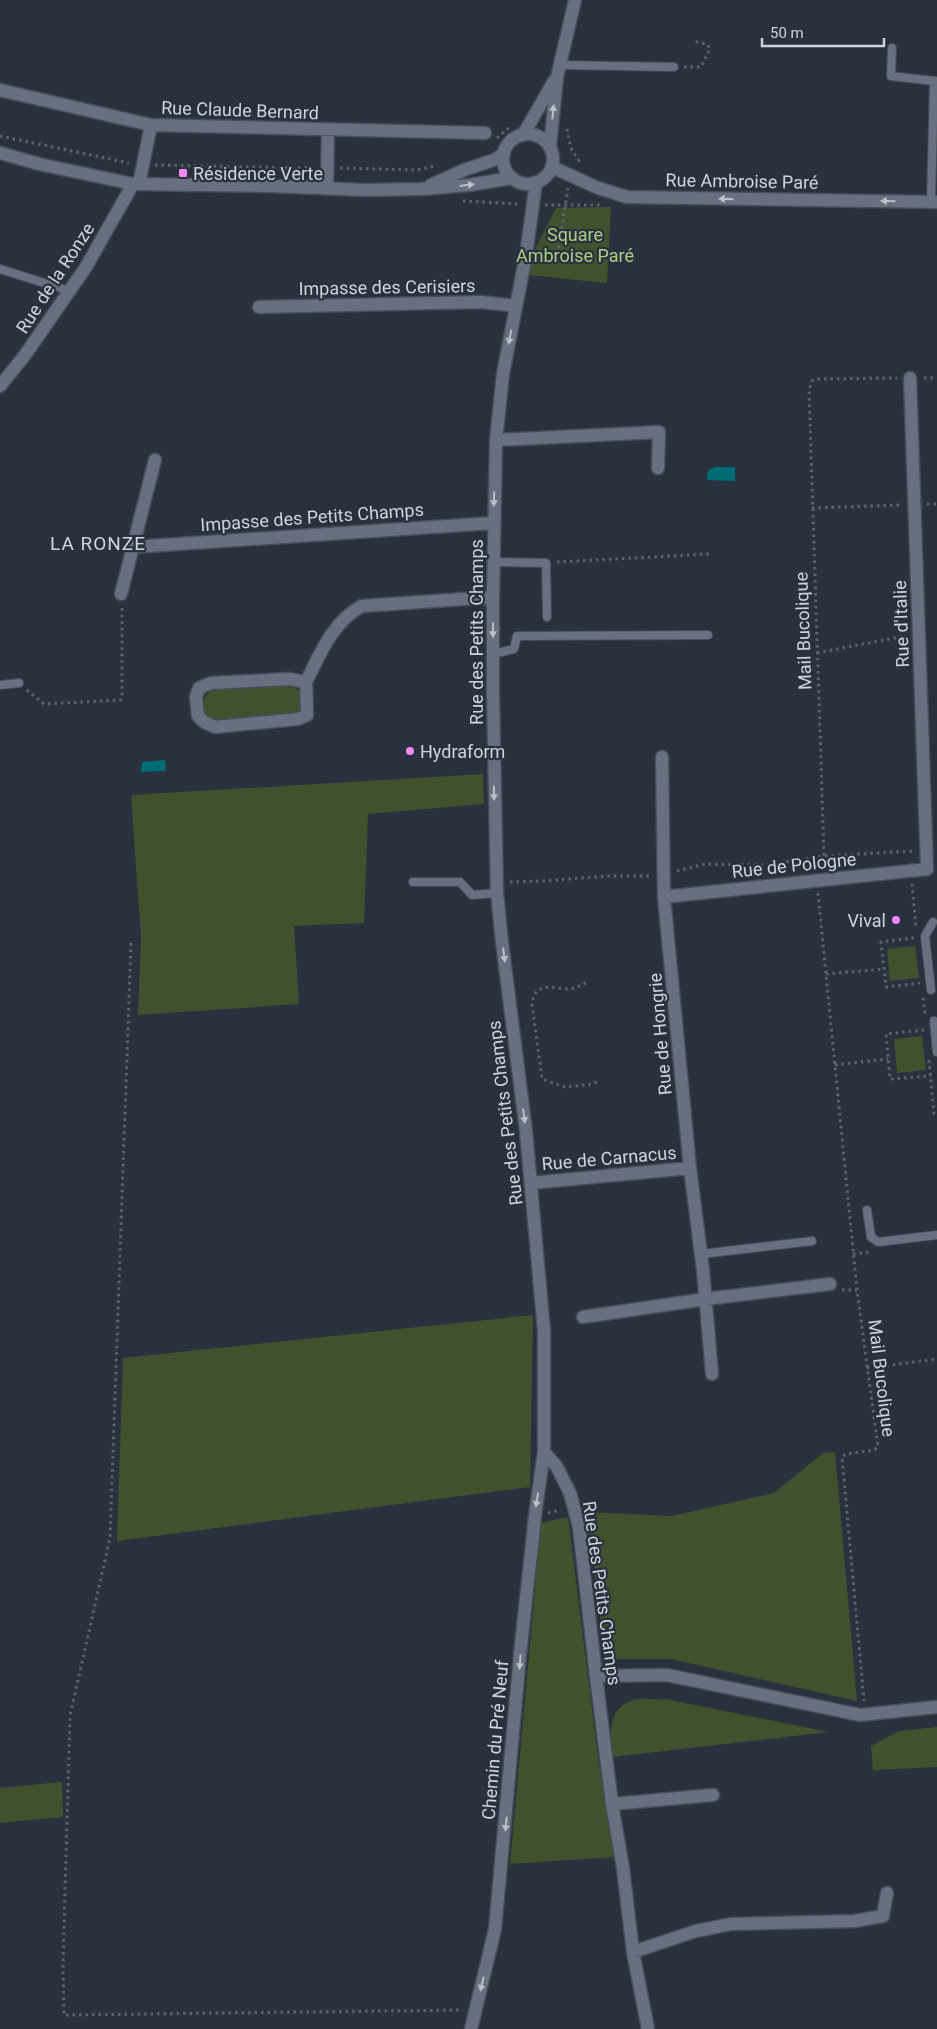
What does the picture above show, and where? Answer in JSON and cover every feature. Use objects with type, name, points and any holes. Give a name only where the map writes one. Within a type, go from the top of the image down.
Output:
[{"type":"street","points":[[0,153],[39,164],[136,184],[366,190],[422,189],[470,185],[512,178],[525,184],[536,182],[547,176],[552,167],[553,155],[550,146],[558,71],[574,0]]},
{"type":"street","points":[[523,135],[558,71]]},
{"type":"street","name":"Rue Claude Bernard","points":[[0,90],[151,125],[488,138]]},
{"type":"street","name":"Rue Claude Bernard","points":[[136,184],[143,164],[151,125]]},
{"type":"street","name":"Rue Claude Bernard","points":[[327,188],[328,131]]},
{"type":"street","points":[[422,189],[464,170],[494,160],[504,154],[510,143],[523,135],[532,134],[550,146]]},
{"type":"street","points":[[504,154],[505,166],[512,178]]},
{"type":"street","name":"Rue Ambroise Paré","points":[[552,167],[598,188],[631,197],[934,202]]},
{"type":"street","name":"Rue des Petits Champs","points":[[536,182],[526,255],[503,374],[496,440],[492,597],[497,888],[531,1183],[544,1331],[546,1389],[544,1452],[557,1467],[570,1493],[579,1527],[612,1804],[623,1868],[633,1952],[648,2029]]},
{"type":"street","name":"Rue de la Ronze","points":[[0,386],[26,354],[70,291],[136,184]]},
{"type":"street","name":"Impasse des Cerisiers","points":[[259,307],[482,302],[516,306]]},
{"type":"street","name":"Rue d'Italie","points":[[910,378],[927,869]]},
{"type":"street","points":[[496,440],[659,432],[658,468]]},
{"type":"street","points":[[121,594],[155,460]]},
{"type":"street","name":"Impasse des Petits Champs","points":[[133,547],[494,523]]},
{"type":"street","points":[[306,682],[290,679],[211,683],[199,688],[196,697],[198,716],[204,722],[215,727],[298,719],[307,715],[306,682],[329,638],[352,611],[362,606],[492,597]]},
{"type":"street","name":"Rue de Hongrie","points":[[662,757],[664,897],[690,1168],[706,1299],[712,1374]]},
{"type":"street","name":"Rue de Pologne","points":[[664,897],[927,869]]},
{"type":"street","name":"Rue de Carnacus","points":[[531,1183],[690,1168]]},
{"type":"street","points":[[583,1317],[706,1299],[830,1284]]},
{"type":"street","name":"Chemin du Pré Neuf","points":[[471,2029],[495,1929],[520,1656],[544,1452]]},
{"type":"street","points":[[596,1676],[667,1675],[860,1715],[937,1707]]},
{"type":"street","points":[[612,1804],[714,1795]]},
{"type":"street","points":[[633,1952],[696,1930],[731,1924],[856,1922],[873,1919],[883,1916],[887,1893]]},
{"type":"lane","points":[[892,48],[891,76],[936,81],[934,202]]},
{"type":"lane","points":[[558,71],[674,67]]},
{"type":"lane","points":[[0,270],[70,291]]},
{"type":"lane","points":[[493,562],[546,563],[547,617]]},
{"type":"lane","points":[[493,654],[514,648],[517,636],[708,635]]},
{"type":"lane","points":[[0,685],[19,684]]},
{"type":"lane","points":[[413,882],[460,882],[472,896],[497,888]]},
{"type":"lane","points":[[931,990],[925,936],[933,922]]},
{"type":"lane","points":[[934,1021],[937,1052]]},
{"type":"lane","points":[[867,1210],[871,1237],[878,1242],[937,1235]]},
{"type":"lane","points":[[700,1254],[812,1241]]},
{"type":"path","points":[[674,67],[702,68],[710,49],[707,44],[692,41]]},
{"type":"path","points":[[488,138],[524,115],[532,118]]},
{"type":"path","points":[[0,136],[143,164],[416,170],[440,165]]},
{"type":"path","points":[[459,201],[620,205],[631,197]]},
{"type":"path","name":"Mail Bucolique","points":[[864,1701],[842,1457],[846,1454],[874,1450],[878,1447],[867,1368],[843,1152],[817,880],[824,856],[809,390],[812,381],[817,379],[910,378]]},
{"type":"path","points":[[812,508],[937,504]]},
{"type":"path","points":[[546,563],[708,554]]},
{"type":"path","points":[[19,684],[44,704],[121,700],[121,594]]},
{"type":"path","points":[[817,653],[918,633]]},
{"type":"path","points":[[497,888],[609,876],[664,875],[705,864],[764,865],[824,856],[926,849]]},
{"type":"path","points":[[917,938],[881,942],[886,986],[922,983]]},
{"type":"path","points":[[131,943],[110,1538],[70,1716],[64,2015],[476,2010]]},
{"type":"path","points":[[826,974],[884,969]]},
{"type":"path","points":[[586,983],[579,987],[567,989],[553,986],[544,987],[537,991],[533,997],[532,1004],[542,1079],[565,1088],[594,1084],[599,1079]]},
{"type":"path","points":[[926,1030],[886,1034],[890,1079],[931,1076]]},
{"type":"path","points":[[835,1065],[888,1059]]},
{"type":"path","points":[[867,1368],[937,1359]]},
{"type":"path","points":[[535,1516],[574,1507]]},
{"type":"green space","name":"Square Ambroise Paré","points":[[611,207],[607,283],[529,275],[533,253],[556,208]]},
{"type":"green space","points":[[290,685],[299,691],[302,699],[301,708],[294,715],[213,721],[205,714],[203,706],[205,698],[211,690]]},
{"type":"green space","points":[[483,774],[484,804],[368,814],[364,923],[294,926],[299,1004],[138,1015],[141,938],[131,795]]},
{"type":"green space","points":[[915,946],[919,978],[890,981],[887,949]]},
{"type":"green space","points":[[922,1036],[926,1070],[897,1073],[894,1039]]},
{"type":"green space","points":[[533,1315],[530,1487],[117,1541],[123,1358]]},
{"type":"green space","points":[[835,1452],[857,1701],[671,1659],[605,1659],[587,1512],[672,1516],[774,1493],[823,1453]]},
{"type":"green space","points":[[568,1517],[598,1758],[614,1857],[510,1864],[541,1523]]},
{"type":"green space","points":[[638,1699],[665,1699],[829,1732],[612,1757],[612,1723],[619,1709],[625,1704]]},
{"type":"green space","points":[[937,1727],[937,1767],[873,1770],[871,1746],[899,1731]]},
{"type":"green space","points":[[62,1782],[63,1817],[0,1823],[0,1788]]},
{"type":"water","points":[[714,467],[735,467],[735,481],[707,480],[707,472]]},
{"type":"water","points":[[165,760],[166,771],[141,772],[142,762]]},
{"type":"place","name":"Résidence Verte","points":[[183,173]]},
{"type":"place","name":"Hydraform","points":[[410,751]]},
{"type":"place","name":"Vival","points":[[896,920]]},
{"type":"district","name":"LA RONZE","points":[[98,543]]}]
